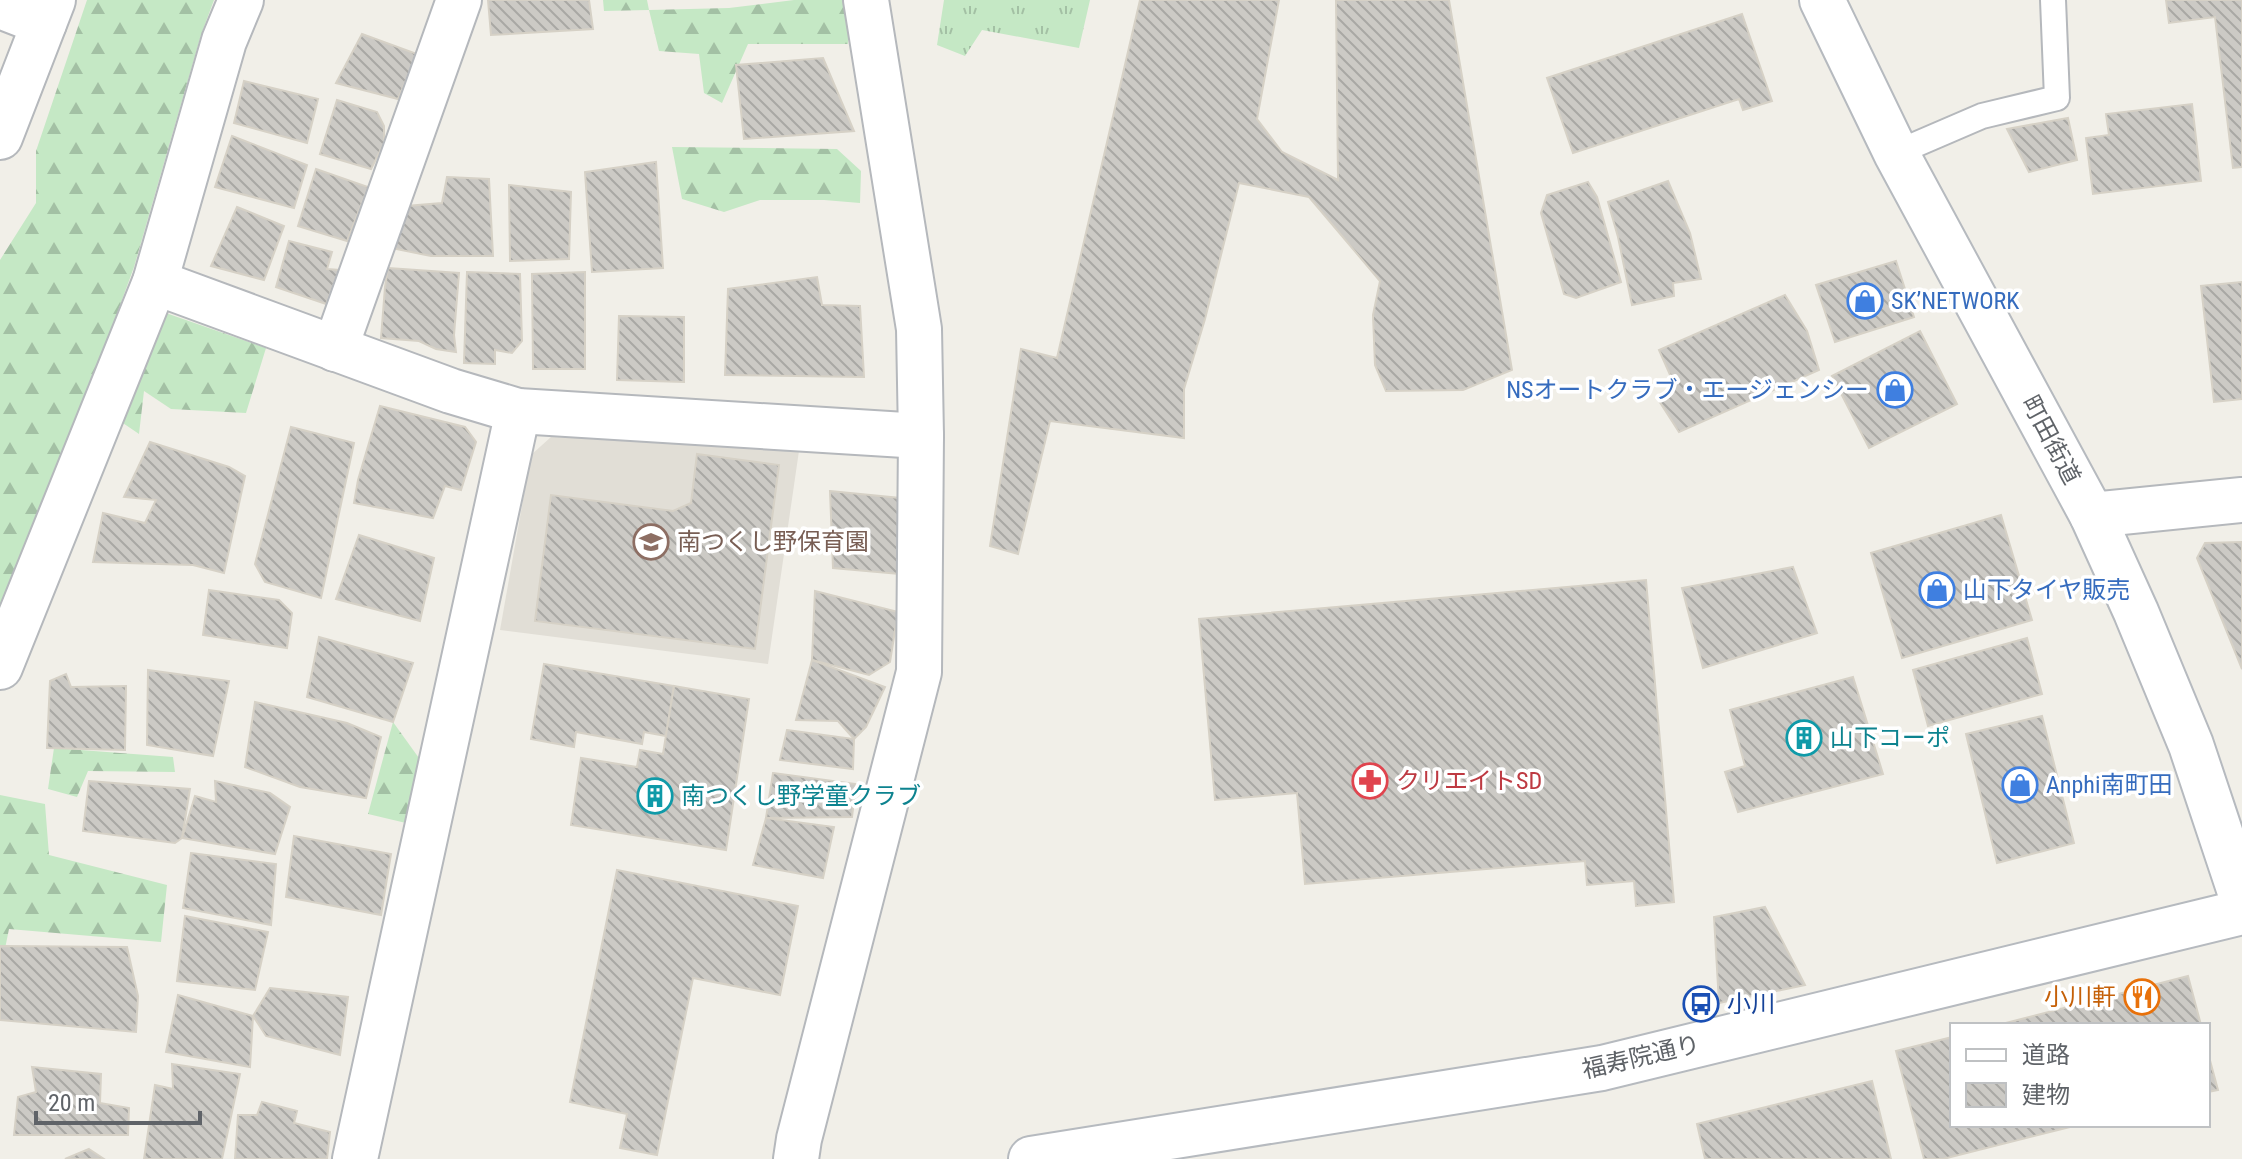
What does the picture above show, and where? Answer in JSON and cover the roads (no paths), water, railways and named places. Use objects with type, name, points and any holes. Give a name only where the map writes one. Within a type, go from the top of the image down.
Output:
[{"type":"street","points":[[0,667],[155,282],[224,41],[241,0]]},
{"type":"street","points":[[335,349],[459,0]]},
{"type":"street","points":[[796,1159],[919,672],[919,329],[866,0]]},
{"type":"street","name":"町田街道","points":[[1822,0],[1896,153],[2092,515],[2191,745],[2242,898]]},
{"type":"street","points":[[0,6],[49,12],[0,137]]},
{"type":"street","points":[[155,282],[451,391],[518,411],[921,436]]},
{"type":"street","points":[[355,1159],[518,411]]},
{"type":"street","points":[[2092,515],[2242,500]]},
{"type":"street","name":"福寿院通り","points":[[1031,1159],[1602,1068],[2242,912]]},
{"type":"lane","points":[[1896,153],[1982,116],[2057,98],[2053,0]]},
{"type":"place","name":"SK’NETWORK","points":[[1865,301]]},
{"type":"place","name":"NSオートクラブ・エージェンシー","points":[[1895,390]]},
{"type":"place","name":"南つくし野保育園","points":[[651,542]]},
{"type":"place","name":"山下タイヤ販売","points":[[1937,590]]},
{"type":"place","name":"山下コーポ","points":[[1804,738]]},
{"type":"place","name":"クリエイトSD","points":[[1370,781]]},
{"type":"place","name":"Anphi南町田","points":[[2020,785]]},
{"type":"place","name":"南つくし野学童クラブ","points":[[655,796]]},
{"type":"place","name":"小川軒","points":[[2142,997]]},
{"type":"place","name":"小川","points":[[1701,1004]]}]
